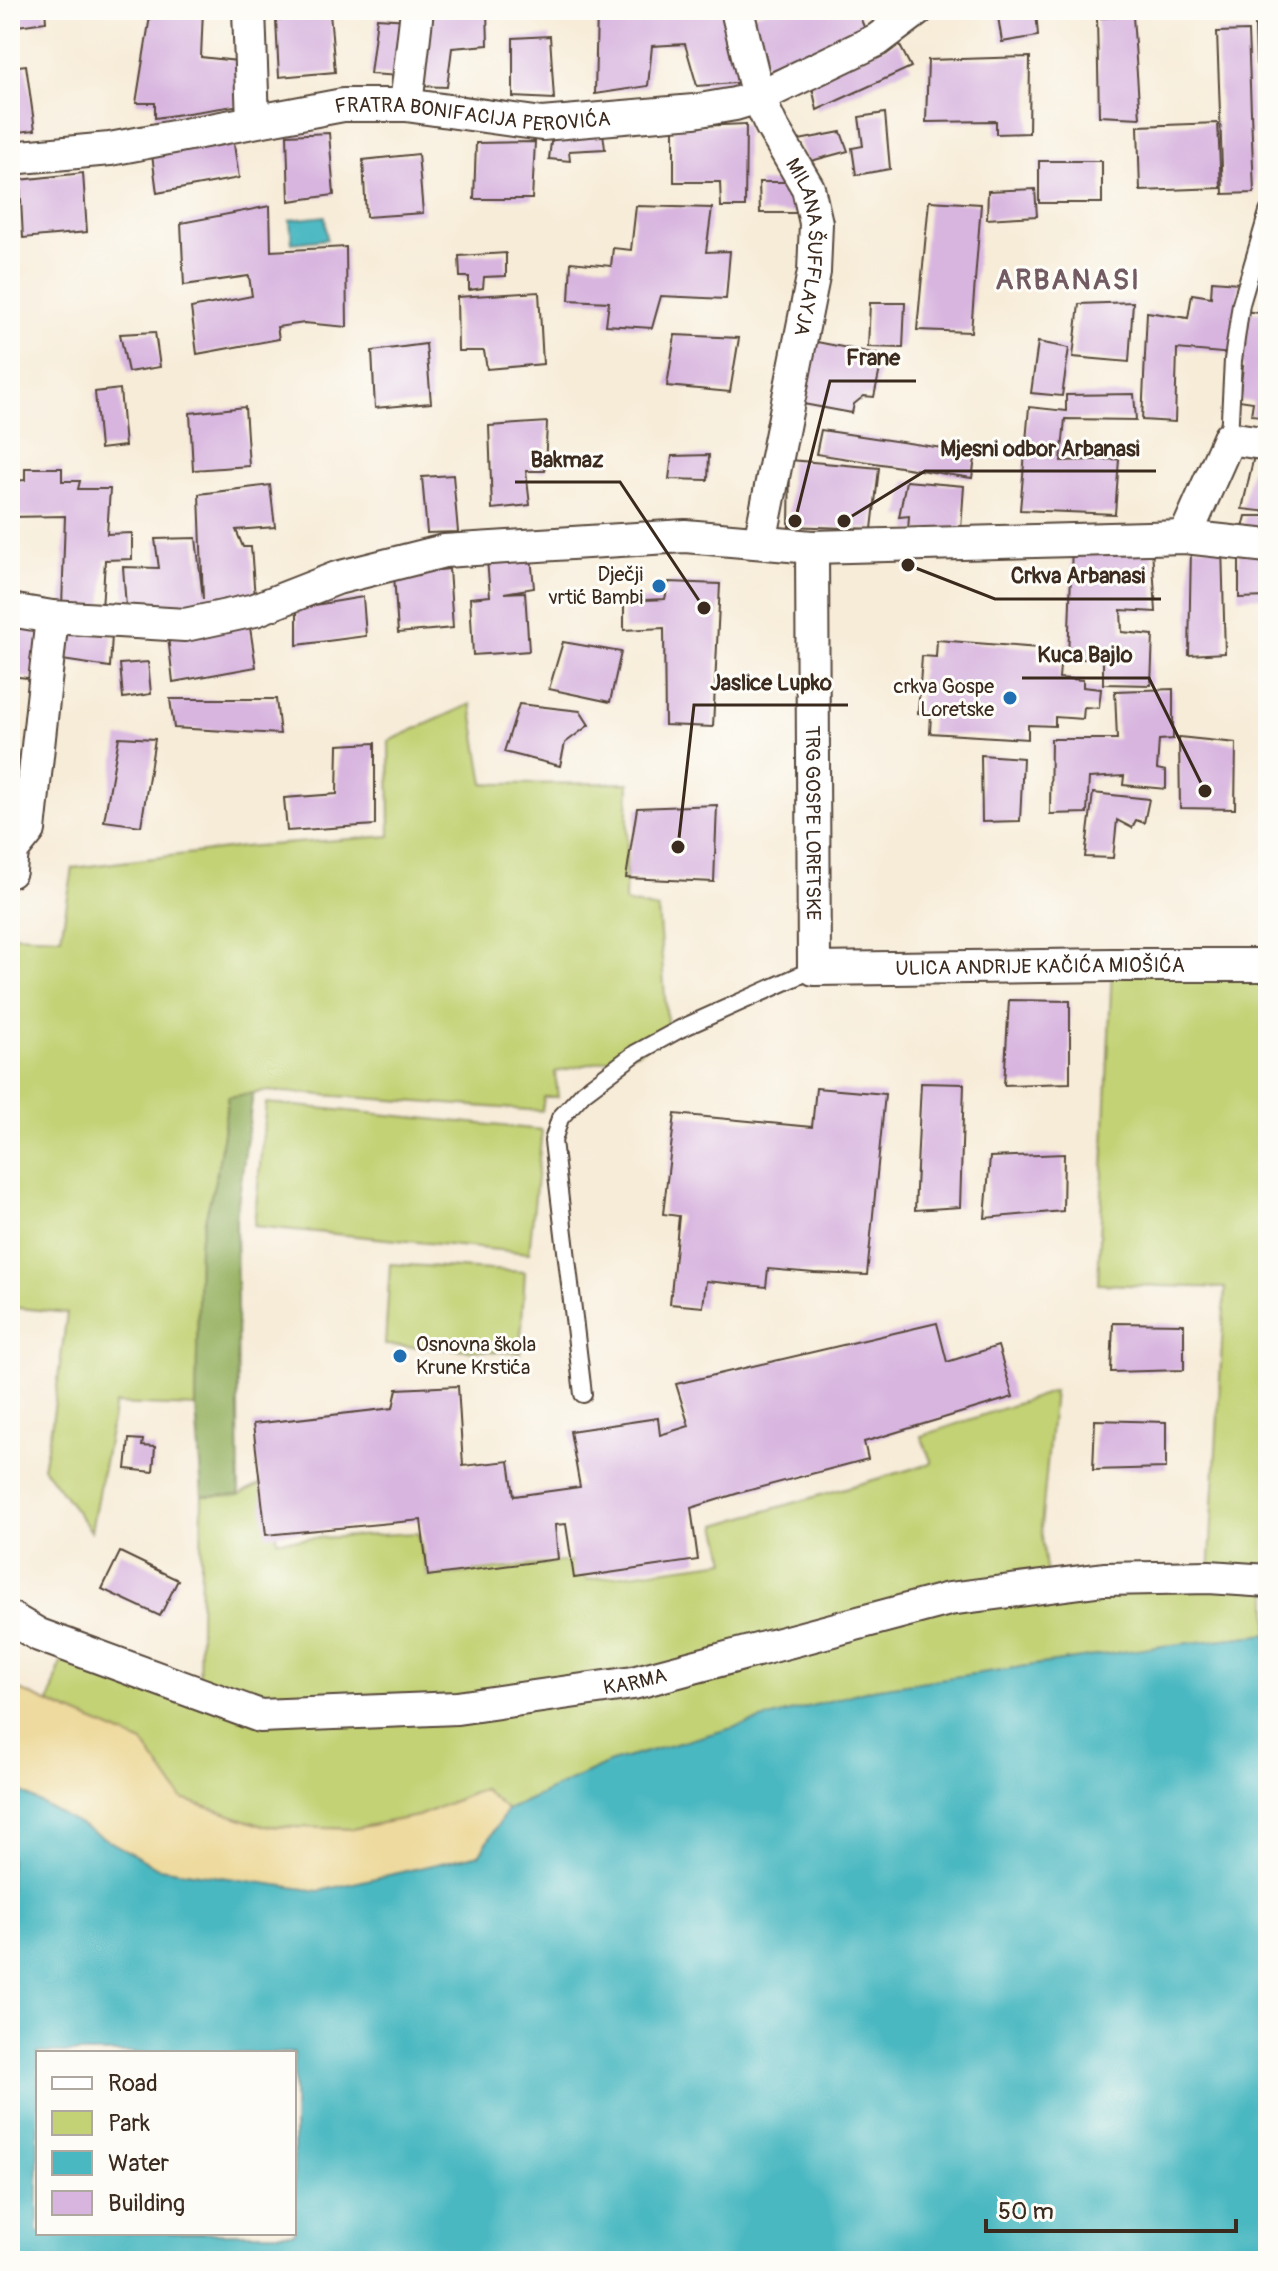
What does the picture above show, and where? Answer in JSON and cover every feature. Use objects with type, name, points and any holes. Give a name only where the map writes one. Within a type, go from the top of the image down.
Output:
[{"type":"street","points":[[249,10],[253,121]]},
{"type":"street","points":[[406,105],[417,10]]},
{"type":"street","name":"MILANA ŠUFFLAYJA","points":[[737,10],[758,97],[808,188],[816,223],[814,272],[760,542]]},
{"type":"street","name":"FRATRA BONIFACIJA PEROVIĆA","points":[[10,158],[110,149],[343,105],[406,105],[542,124],[694,111],[758,97],[877,40],[917,10]]},
{"type":"street","points":[[1185,537],[1229,438],[1268,444]]},
{"type":"street","points":[[10,610],[52,617],[185,625],[255,610],[337,578],[444,551],[685,536],[812,547],[1185,537],[1268,546]]},
{"type":"street","name":"TRG GOSPE LORETSKE","points":[[812,547],[814,969]]},
{"type":"street","points":[[10,871],[12,851],[29,830],[52,617]]},
{"type":"street","name":"ULICA ANDRIJE KAČIĆA MIOŠIĆA","points":[[814,969],[1268,965]]},
{"type":"street","name":"KARMA","points":[[10,1618],[39,1635],[260,1716],[457,1708],[633,1683],[949,1599],[1104,1579],[1209,1577],[1268,1581]]},
{"type":"lane","points":[[1229,438],[1233,360],[1241,304],[1268,212]]},
{"type":"lane","points":[[583,1394],[553,1141],[560,1118],[584,1092],[636,1053],[680,1029],[814,969]]},
{"type":"green space","points":[[471,704],[484,784],[629,783],[625,902],[658,909],[668,1035],[636,1053],[555,1072],[558,1097],[544,1097],[542,1111],[267,1091],[228,1097],[218,1168],[199,1244],[196,1407],[115,1404],[91,1531],[43,1467],[67,1313],[10,1307],[10,935],[61,937],[73,868],[243,847],[390,836],[389,741]]},
{"type":"green space","points":[[1112,965],[1268,965],[1268,1634],[1163,1646],[872,1689],[611,1762],[507,1810],[483,1789],[418,1816],[352,1829],[263,1826],[182,1799],[143,1743],[49,1703],[66,1645],[199,1693],[202,1496],[239,1495],[268,1481],[277,1540],[418,1533],[428,1577],[578,1560],[586,1580],[726,1561],[717,1525],[932,1463],[921,1436],[1054,1391],[1041,1528],[1048,1586],[1209,1577],[1225,1288],[1098,1284]]},
{"type":"green space","points":[[253,1093],[236,1218],[239,1495],[202,1496],[196,1407],[199,1244],[218,1168],[228,1097]]},
{"type":"green space","points":[[266,1103],[542,1130],[529,1253],[254,1226]]},
{"type":"green space","points":[[390,1264],[525,1272],[520,1353],[385,1345]]},
{"type":"sand","points":[[10,1686],[143,1743],[182,1799],[263,1826],[352,1829],[418,1816],[483,1789],[507,1810],[480,1854],[319,1892],[158,1868],[10,1786]]},
{"type":"water","points":[[325,216],[327,239],[292,243],[290,220]]},
{"type":"water","points":[[1268,1634],[1268,2261],[10,2261],[10,1786],[158,1868],[319,1891],[480,1854],[507,1810],[611,1762],[872,1689],[1163,1646]]},
{"type":"building","points":[[10,10],[45,10],[46,22],[10,27]]},
{"type":"building","points":[[151,10],[203,10],[201,57],[237,61],[241,105],[155,118],[155,103],[136,103]]},
{"type":"building","points":[[422,10],[487,10],[488,45],[452,48],[447,87],[416,86]]},
{"type":"building","points":[[530,10],[568,10],[569,13],[531,17]]},
{"type":"building","points":[[729,10],[747,82],[697,86],[685,44],[652,46],[648,86],[595,94],[597,11]]},
{"type":"building","points":[[768,10],[857,10],[867,34],[768,73],[750,16]]},
{"type":"building","points":[[997,10],[1036,10],[1038,36],[1002,42]]},
{"type":"building","points":[[330,13],[335,72],[279,77],[276,20]]},
{"type":"building","points":[[1133,16],[1140,118],[1099,116],[1097,18]]},
{"type":"building","points":[[377,18],[409,20],[401,76],[370,74]]},
{"type":"building","points":[[1255,26],[1268,26],[1268,64],[1256,64]]},
{"type":"building","points":[[1248,31],[1254,193],[1223,194],[1217,32]]},
{"type":"building","points":[[550,36],[554,99],[513,97],[513,38]]},
{"type":"building","points":[[898,42],[911,67],[817,110],[810,77]]},
{"type":"building","points":[[1030,57],[1029,133],[996,134],[996,121],[926,122],[928,60]]},
{"type":"building","points":[[26,65],[35,130],[10,133],[10,67]]},
{"type":"building","points":[[885,113],[890,169],[856,175],[852,148],[863,146],[859,117]]},
{"type":"building","points":[[1218,123],[1221,188],[1140,191],[1138,126]]},
{"type":"building","points":[[746,124],[745,207],[721,207],[720,182],[674,182],[674,127]]},
{"type":"building","points":[[565,125],[602,125],[605,149],[569,151],[570,161],[549,159],[551,142]]},
{"type":"building","points":[[232,131],[239,178],[157,193],[151,147]]},
{"type":"building","points":[[841,132],[848,151],[807,162],[799,140]]},
{"type":"building","points":[[329,133],[334,195],[289,201],[287,135]]},
{"type":"building","points":[[535,142],[532,199],[474,199],[476,143]]},
{"type":"building","points":[[418,154],[423,213],[366,217],[363,160]]},
{"type":"building","points":[[1039,161],[1102,161],[1102,203],[1039,203]]},
{"type":"building","points":[[83,173],[87,232],[23,238],[20,180]]},
{"type":"building","points":[[759,182],[795,182],[797,213],[760,213]]},
{"type":"building","points":[[1035,189],[1037,216],[987,219],[988,191]]},
{"type":"building","points":[[929,201],[981,204],[971,332],[917,330]]},
{"type":"building","points":[[270,206],[271,251],[346,247],[347,327],[304,323],[277,327],[279,339],[197,354],[191,308],[252,296],[249,276],[184,285],[181,223]]},
{"type":"building","points":[[636,206],[712,208],[706,252],[730,251],[726,299],[661,296],[652,328],[606,325],[609,302],[569,300],[571,262],[611,266],[613,248],[631,250]]},
{"type":"building","points":[[506,253],[506,276],[484,277],[483,288],[469,290],[469,277],[460,277],[459,256]]},
{"type":"building","points":[[1212,281],[1239,283],[1233,354],[1177,349],[1175,422],[1142,420],[1147,312],[1188,318],[1192,294],[1211,297]]},
{"type":"building","points":[[539,292],[543,364],[487,369],[484,351],[458,351],[457,297]]},
{"type":"building","points":[[1133,302],[1129,362],[1073,357],[1079,304]]},
{"type":"building","points":[[870,303],[905,303],[903,348],[868,347]]},
{"type":"building","points":[[1243,311],[1268,314],[1268,417],[1251,415],[1253,402],[1239,400],[1243,366],[1235,365]]},
{"type":"building","points":[[155,332],[160,367],[128,372],[120,334]]},
{"type":"building","points":[[675,335],[739,338],[730,392],[667,386]]},
{"type":"building","points":[[812,341],[883,355],[874,397],[864,396],[854,404],[852,413],[798,403]]},
{"type":"building","points":[[1038,342],[1069,348],[1062,396],[1031,393]]},
{"type":"building","points":[[426,344],[431,403],[375,408],[372,351]]},
{"type":"building","points":[[120,389],[125,446],[100,449],[95,392]]},
{"type":"building","points":[[1134,394],[1136,420],[1065,419],[1061,461],[1119,459],[1115,514],[1020,510],[1029,407],[1066,411],[1066,395]]},
{"type":"building","points":[[245,407],[249,466],[193,470],[190,413]]},
{"type":"building","points":[[547,422],[545,471],[526,471],[530,505],[492,509],[489,426]]},
{"type":"building","points":[[821,430],[976,453],[972,478],[816,454]]},
{"type":"building","points":[[1256,447],[1268,449],[1268,512],[1242,509]]},
{"type":"building","points":[[709,455],[708,480],[669,479],[672,456]]},
{"type":"building","points":[[790,460],[879,468],[872,529],[789,526]]},
{"type":"building","points":[[25,468],[62,468],[62,481],[80,481],[78,489],[110,489],[107,534],[132,533],[132,559],[105,560],[102,610],[62,608],[65,516],[10,517],[10,481],[25,480]]},
{"type":"building","points":[[453,475],[458,532],[427,533],[422,477]]},
{"type":"building","points":[[906,481],[964,486],[961,529],[908,531],[909,516],[899,517]]},
{"type":"building","points":[[270,485],[275,527],[236,530],[243,547],[251,547],[255,598],[204,609],[126,607],[123,567],[159,568],[155,539],[196,538],[203,599],[199,494]]},
{"type":"building","points":[[1246,516],[1268,516],[1268,537],[1241,536]]},
{"type":"building","points":[[1072,545],[1152,548],[1156,612],[1121,610],[1122,632],[1153,635],[1151,685],[1103,684],[1103,659],[1068,659]]},
{"type":"building","points":[[1191,547],[1222,547],[1225,653],[1189,655]]},
{"type":"building","points":[[1239,552],[1268,555],[1268,597],[1239,598]]},
{"type":"building","points":[[531,556],[534,588],[504,593],[525,592],[529,651],[473,655],[470,598],[490,596],[487,559]]},
{"type":"building","points":[[449,569],[453,628],[398,633],[394,575]]},
{"type":"building","points":[[669,582],[720,584],[713,727],[665,725],[664,628],[624,630],[624,601],[665,599]]},
{"type":"building","points":[[363,597],[366,636],[297,645],[297,608]]},
{"type":"building","points":[[249,621],[256,667],[173,682],[168,636]]},
{"type":"building","points":[[10,628],[43,629],[36,679],[10,676]]},
{"type":"building","points":[[58,628],[112,635],[110,667],[55,659]]},
{"type":"building","name":"crkva Gospe Loretske","points":[[937,640],[1039,648],[1038,664],[1060,666],[1059,678],[1083,680],[1083,687],[1101,689],[1099,708],[1084,707],[1083,719],[1055,717],[1055,726],[1028,725],[1028,739],[930,733],[931,714],[918,713],[922,656],[936,657]]},
{"type":"building","points":[[563,642],[621,652],[610,702],[549,689]]},
{"type":"building","points":[[148,662],[151,694],[123,698],[120,664]]},
{"type":"building","points":[[1173,689],[1173,739],[1159,740],[1157,769],[1166,771],[1166,789],[1123,785],[1124,776],[1089,778],[1087,813],[1050,814],[1051,739],[1117,739],[1115,691]]},
{"type":"building","points":[[170,699],[276,699],[280,734],[174,728]]},
{"type":"building","points":[[519,704],[580,711],[589,725],[565,743],[560,766],[504,752]]},
{"type":"building","points":[[119,737],[155,739],[141,826],[104,821]]},
{"type":"building","points":[[1179,737],[1236,743],[1235,809],[1180,808]]},
{"type":"building","points":[[375,743],[375,825],[287,831],[284,798],[337,794],[338,745]]},
{"type":"building","points":[[981,755],[1023,758],[1020,821],[982,822]]},
{"type":"building","points":[[1093,793],[1149,799],[1144,823],[1136,820],[1132,828],[1117,820],[1113,858],[1085,857]]},
{"type":"building","points":[[717,805],[714,882],[626,878],[637,808]]},
{"type":"building","points":[[1009,1000],[1070,1001],[1070,1083],[1004,1085]]},
{"type":"building","points":[[921,1083],[964,1084],[960,1207],[915,1210]]},
{"type":"building","points":[[816,1088],[885,1094],[867,1275],[768,1269],[766,1287],[706,1281],[703,1307],[670,1304],[679,1216],[663,1214],[675,1114],[812,1127]]},
{"type":"building","points":[[1064,1154],[1063,1211],[985,1218],[990,1157]]},
{"type":"building","points":[[937,1323],[947,1362],[998,1346],[1013,1397],[864,1442],[868,1459],[691,1508],[698,1560],[574,1578],[566,1524],[555,1525],[558,1559],[428,1576],[421,1520],[266,1535],[253,1424],[393,1408],[397,1389],[458,1386],[463,1466],[509,1461],[514,1496],[580,1487],[570,1431],[658,1418],[660,1435],[689,1426],[676,1384]]},
{"type":"building","points":[[1113,1323],[1184,1324],[1184,1370],[1111,1372]]},
{"type":"building","points":[[1095,1420],[1166,1422],[1166,1468],[1093,1470]]},
{"type":"building","points":[[129,1439],[143,1440],[142,1446],[155,1447],[153,1472],[126,1469]]},
{"type":"building","points":[[120,1552],[178,1580],[160,1616],[102,1589]]},
{"type":"place","name":"Frane","points":[[795,521]]},
{"type":"place","name":"Mjesni odbor Arbanasi","points":[[844,521]]},
{"type":"place","name":"Crkva Arbanasi","points":[[908,565]]},
{"type":"place","name":"Dječji vrtić Bambi","points":[[659,586]]},
{"type":"place","name":"Bakmaz","points":[[704,608]]},
{"type":"place","name":"crkva Gospe Loretske","points":[[1010,698]]},
{"type":"place","name":"Kuca Bajlo","points":[[1205,791]]},
{"type":"place","name":"Jaslice Lupko","points":[[678,847]]},
{"type":"place","name":"Osnovna škola Krune Krstića","points":[[400,1356]]},
{"type":"district","name":"ARBANASI","points":[[1068,280]]}]
